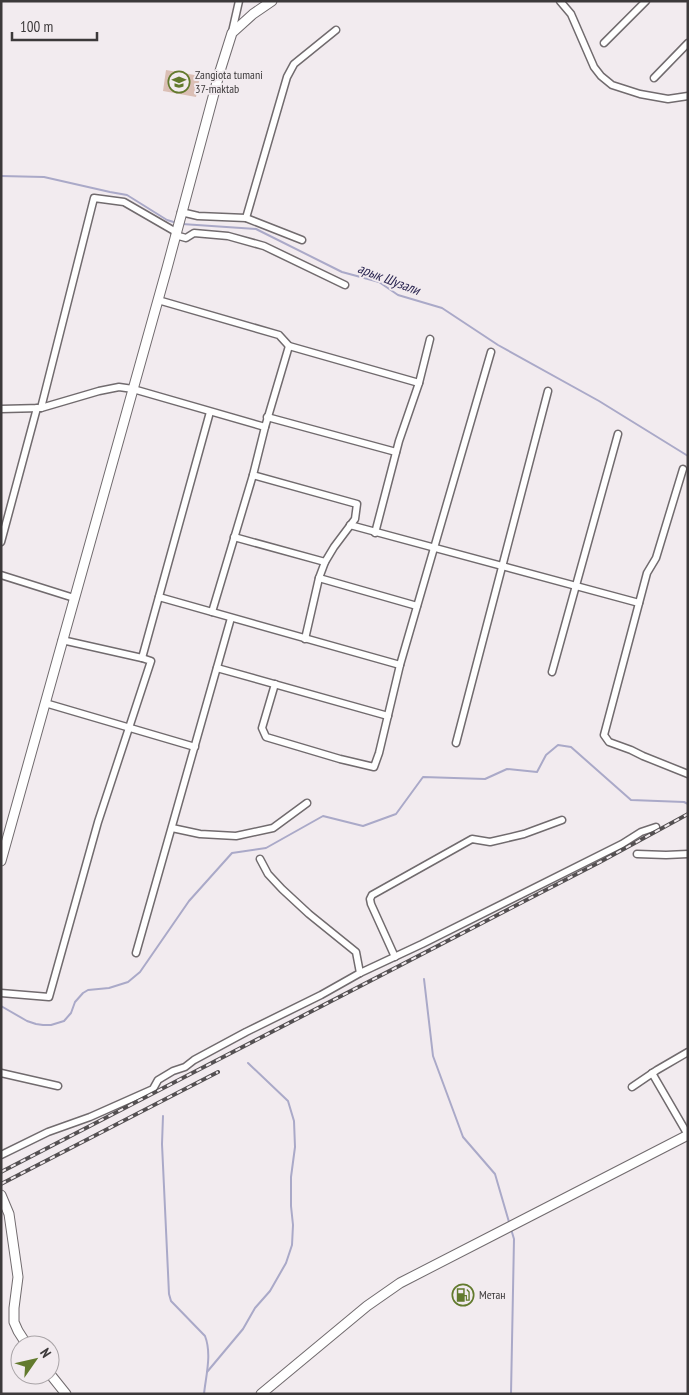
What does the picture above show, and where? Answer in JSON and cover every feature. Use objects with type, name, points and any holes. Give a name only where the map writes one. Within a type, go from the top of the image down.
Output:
[{"type":"main road","points":[[1,861],[220,71],[232,33],[253,14],[272,1]]},
{"type":"main road","points":[[261,1394],[361,1311],[393,1288],[688,1135]]},
{"type":"main road","points":[[1,1196],[10,1222],[18,1277],[14,1322],[21,1335]]},
{"type":"street","points":[[232,33],[239,1]]},
{"type":"street","points":[[560,1],[571,14],[594,67],[612,85],[640,94],[668,99],[688,96]]},
{"type":"street","points":[[604,43],[646,1]]},
{"type":"street","points":[[246,218],[287,77],[294,64],[336,30]]},
{"type":"street","points":[[654,78],[688,44]]},
{"type":"street","points":[[1,542],[39,408],[94,198],[124,202],[186,238],[194,233],[228,236],[264,246],[346,284]]},
{"type":"street","points":[[181,216],[246,218],[302,240]]},
{"type":"street","points":[[158,300],[279,334],[289,346],[419,383]]},
{"type":"street","points":[[376,533],[396,452],[419,383],[430,339]]},
{"type":"street","points":[[212,612],[289,346]]},
{"type":"street","points":[[274,684],[262,728],[266,737],[374,767],[400,665],[491,352]]},
{"type":"street","points":[[1,410],[39,408],[119,387],[264,427]]},
{"type":"street","points":[[456,743],[548,391]]},
{"type":"street","points":[[142,658],[210,412]]},
{"type":"street","points":[[268,417],[396,452]]},
{"type":"street","points":[[552,672],[618,434]]},
{"type":"street","points":[[682,470],[656,558],[647,573],[638,603],[604,735],[609,742],[688,774]]},
{"type":"street","points":[[253,475],[357,504],[355,519],[325,562],[319,578],[305,639]]},
{"type":"street","points":[[350,526],[638,603]]},
{"type":"street","points":[[234,537],[325,562]]},
{"type":"street","points":[[1,575],[74,598]]},
{"type":"street","points":[[319,578],[417,606]]},
{"type":"street","points":[[159,598],[400,665]]},
{"type":"street","points":[[136,952],[231,618]]},
{"type":"street","points":[[1,993],[49,997],[98,822],[150,661],[62,640]]},
{"type":"street","points":[[217,668],[388,716]]},
{"type":"street","points":[[45,703],[194,746]]},
{"type":"street","points":[[172,828],[200,834],[236,836],[272,828],[307,803]]},
{"type":"street","points":[[395,957],[372,907],[370,899],[372,895],[472,839],[490,842],[524,834],[562,820]]},
{"type":"street","points":[[1,1155],[15,1150],[48,1132],[90,1117],[152,1089],[158,1080],[173,1071],[185,1067],[194,1060],[246,1032],[321,995],[360,973],[456,928],[622,844],[640,832],[656,827]]},
{"type":"street","points":[[637,854],[688,854]]},
{"type":"street","points":[[260,859],[268,874],[282,889],[309,914],[355,950],[360,973]]},
{"type":"street","points":[[632,1087],[688,1052]]},
{"type":"street","points":[[1,1073],[58,1086]]},
{"type":"street","points":[[652,1073],[688,1135]]},
{"type":"shaded area","points":[[166,70],[200,76],[196,97],[163,91]]},
{"type":"waterway","name":"арык Шузали","points":[[1,176],[44,177],[127,195],[167,220],[177,223]]},
{"type":"waterway","name":"арык Шузали","points":[[182,224],[256,229],[342,272],[379,282],[398,295],[442,308],[498,345],[599,401],[688,456]]},
{"type":"waterway","points":[[1,1006],[36,1024],[51,1025],[64,1021],[71,1013],[75,1002],[83,993],[88,990],[109,988],[128,982],[140,972],[189,901],[232,853],[266,848],[323,816],[363,826],[396,814],[423,777],[485,779],[507,769],[537,772],[546,755],[558,745],[571,747],[631,800],[684,802],[688,804]]},
{"type":"waterway","points":[[424,979],[433,1056],[463,1137],[495,1174],[509,1222]]},
{"type":"waterway","points":[[207,1372],[243,1329],[255,1308],[270,1291],[286,1263],[292,1245],[291,1177],[295,1147],[294,1121],[288,1101],[248,1063]]},
{"type":"waterway","points":[[163,1116],[162,1144],[169,1294],[171,1301],[205,1336],[208,1357],[204,1394]]},
{"type":"waterway","points":[[511,1229],[514,1239],[511,1394]]},
{"type":"railway","points":[[1,1172],[600,862],[688,814]]},
{"type":"railway","points":[[1,1184],[218,1072]]},
{"type":"place","name":"Zangiota tumani 37-maktab","points":[[179,82]]},
{"type":"place","name":"Метан","points":[[463,1295]]}]
